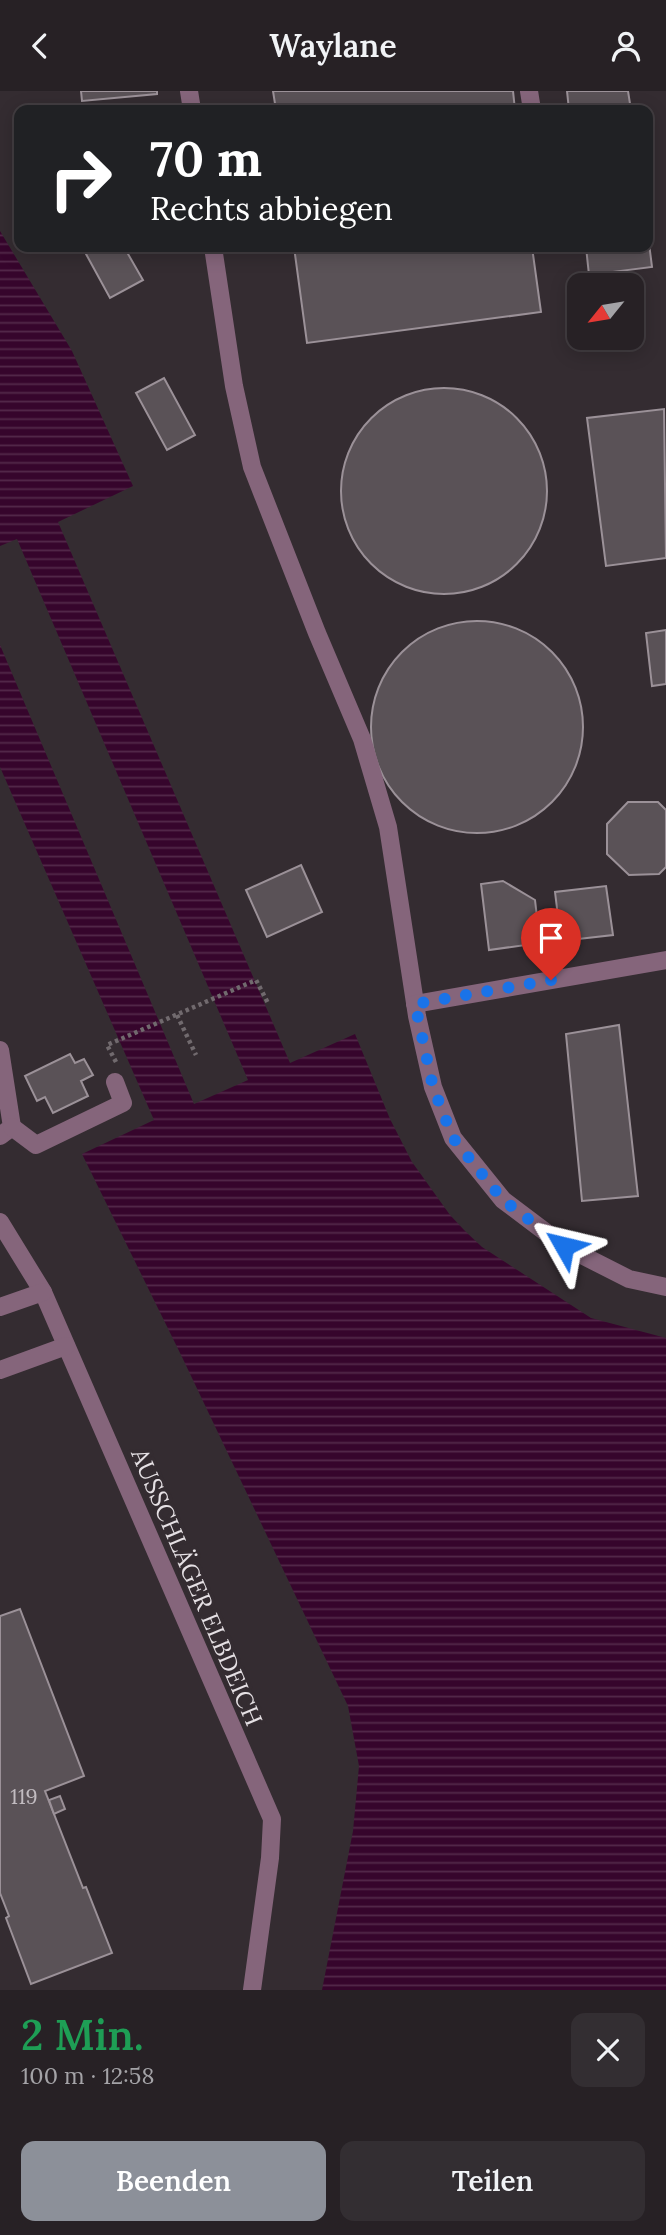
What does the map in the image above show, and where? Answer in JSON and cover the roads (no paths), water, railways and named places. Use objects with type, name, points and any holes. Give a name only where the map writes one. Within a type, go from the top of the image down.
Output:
[{"type":"street","points":[[214,252],[234,386],[252,467],[362,739],[388,827],[415,1004],[433,1087],[453,1138],[503,1200],[564,1246],[629,1279],[666,1287]]},
{"type":"street","points":[[415,1004],[666,960]]},
{"type":"street","points":[[0,1049],[6,1131],[36,1145],[123,1103],[115,1082]]},
{"type":"street","name":"AUSSCHLÄGER ELBDEICH","points":[[0,1222],[43,1292],[272,1819],[270,1858],[252,1990]]},
{"type":"street","points":[[0,1307],[43,1292]]},
{"type":"street","points":[[0,1370],[66,1346]]}]
